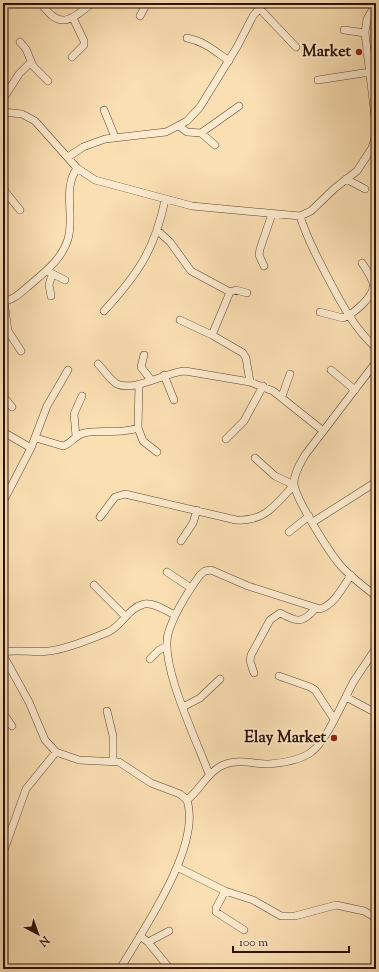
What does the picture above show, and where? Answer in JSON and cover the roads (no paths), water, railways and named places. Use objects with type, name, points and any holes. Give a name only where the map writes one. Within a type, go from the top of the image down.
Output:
[{"type":"street","points":[[41,3],[51,16],[57,19],[68,20],[73,18],[92,3]]},
{"type":"street","points":[[140,16],[147,3]]},
{"type":"street","points":[[3,112],[22,114],[35,121],[77,168],[95,180],[192,206],[300,216],[311,211],[364,162],[374,149],[375,117],[365,33],[367,19],[376,4]]},
{"type":"street","points":[[68,157],[90,144],[115,137],[166,132],[179,126],[194,115],[229,61],[247,26],[261,6],[296,47]]},
{"type":"street","points":[[72,57],[84,45],[84,41],[73,18]]},
{"type":"street","points":[[344,30],[365,33]]},
{"type":"street","points":[[187,38],[206,44],[229,61]]},
{"type":"street","points":[[20,42],[26,50],[31,62],[48,81]]},
{"type":"street","points":[[3,100],[19,74],[31,62]]},
{"type":"street","points":[[318,80],[370,72]]},
{"type":"street","points":[[201,133],[239,106]]},
{"type":"street","points":[[104,110],[115,137]]},
{"type":"street","points":[[179,126],[186,132],[201,133],[216,145]]},
{"type":"street","points":[[21,351],[8,331],[4,301],[14,297],[49,272],[67,241],[70,179],[77,168]]},
{"type":"street","points":[[346,179],[365,189]]},
{"type":"street","points":[[3,189],[20,210]]},
{"type":"street","points":[[104,311],[134,277],[143,262],[158,231],[165,200]]},
{"type":"street","points":[[264,266],[259,255],[272,214]]},
{"type":"street","points":[[300,216],[308,241],[348,316],[376,348]]},
{"type":"street","points":[[158,231],[170,242],[191,271],[230,292],[236,290],[247,293]]},
{"type":"street","points":[[320,312],[336,317],[348,316],[359,307],[373,289],[373,284],[362,263]]},
{"type":"street","points":[[49,272],[65,280]]},
{"type":"street","points":[[49,272],[51,296]]},
{"type":"street","points":[[212,335],[230,292]]},
{"type":"street","points":[[180,320],[212,335],[243,353],[247,363],[250,382]]},
{"type":"street","points":[[144,355],[141,367],[151,380]]},
{"type":"street","points":[[100,517],[120,494],[197,510],[236,520],[254,519],[271,508],[294,485],[299,466],[322,430],[376,362]]},
{"type":"street","points":[[98,364],[117,384],[129,386],[164,375],[185,371],[250,382],[263,386],[282,396],[322,430]]},
{"type":"street","points":[[3,502],[36,438],[48,406],[68,370]]},
{"type":"street","points":[[331,370],[355,390]]},
{"type":"street","points":[[282,396],[290,374]]},
{"type":"street","points":[[164,375],[174,400]]},
{"type":"street","points":[[139,384],[138,428],[144,441],[157,452]]},
{"type":"street","points":[[226,439],[244,421],[263,386]]},
{"type":"street","points":[[3,396],[12,407]]},
{"type":"street","points":[[76,436],[74,414],[82,396]]},
{"type":"street","points":[[36,438],[63,446],[67,445],[76,436],[85,433],[127,432],[138,428]]},
{"type":"street","points":[[5,433],[31,448]]},
{"type":"street","points":[[255,458],[275,476],[294,485],[311,519],[335,559],[376,596]]},
{"type":"street","points":[[289,532],[376,482]]},
{"type":"street","points":[[181,541],[193,523],[197,510]]},
{"type":"street","points":[[209,774],[172,676],[167,646],[168,634],[176,615],[200,575],[205,571],[211,570],[248,586],[315,609],[320,609],[329,605],[351,575]]},
{"type":"street","points":[[167,572],[191,588]]},
{"type":"street","points":[[94,585],[126,616]]},
{"type":"street","points":[[120,969],[155,911],[177,867],[188,831],[189,808],[186,800],[180,794],[151,783],[125,766],[113,761],[79,760],[56,752],[45,740],[29,702],[3,653],[20,650],[50,652],[59,649],[108,632],[139,606],[146,604],[155,605],[176,615]]},
{"type":"street","points":[[254,673],[250,661],[251,655],[270,620],[280,613],[293,620],[301,621],[306,619],[315,609]]},
{"type":"street","points":[[150,659],[159,650],[167,646]]},
{"type":"street","points":[[186,800],[201,787],[209,774],[221,766],[239,761],[268,764],[303,757],[316,748],[376,648]]},
{"type":"street","points":[[279,676],[310,686],[315,690],[334,719]]},
{"type":"street","points":[[183,707],[200,698],[220,679]]},
{"type":"street","points":[[346,697],[376,713]]},
{"type":"street","points":[[107,711],[112,736],[113,761]]},
{"type":"street","points":[[3,713],[12,726]]},
{"type":"street","points":[[3,852],[26,789],[56,752]]},
{"type":"street","points":[[177,867],[224,891],[253,900],[286,917],[336,905],[364,911],[376,918]]},
{"type":"street","points":[[224,891],[216,908],[216,912],[244,930]]},
{"type":"street","points":[[148,942],[169,931]]},
{"type":"street","points":[[140,936],[148,942],[170,969]]},
{"type":"place","name":"Market","points":[[359,52]]},
{"type":"place","name":"Elay Market","points":[[334,738]]}]
